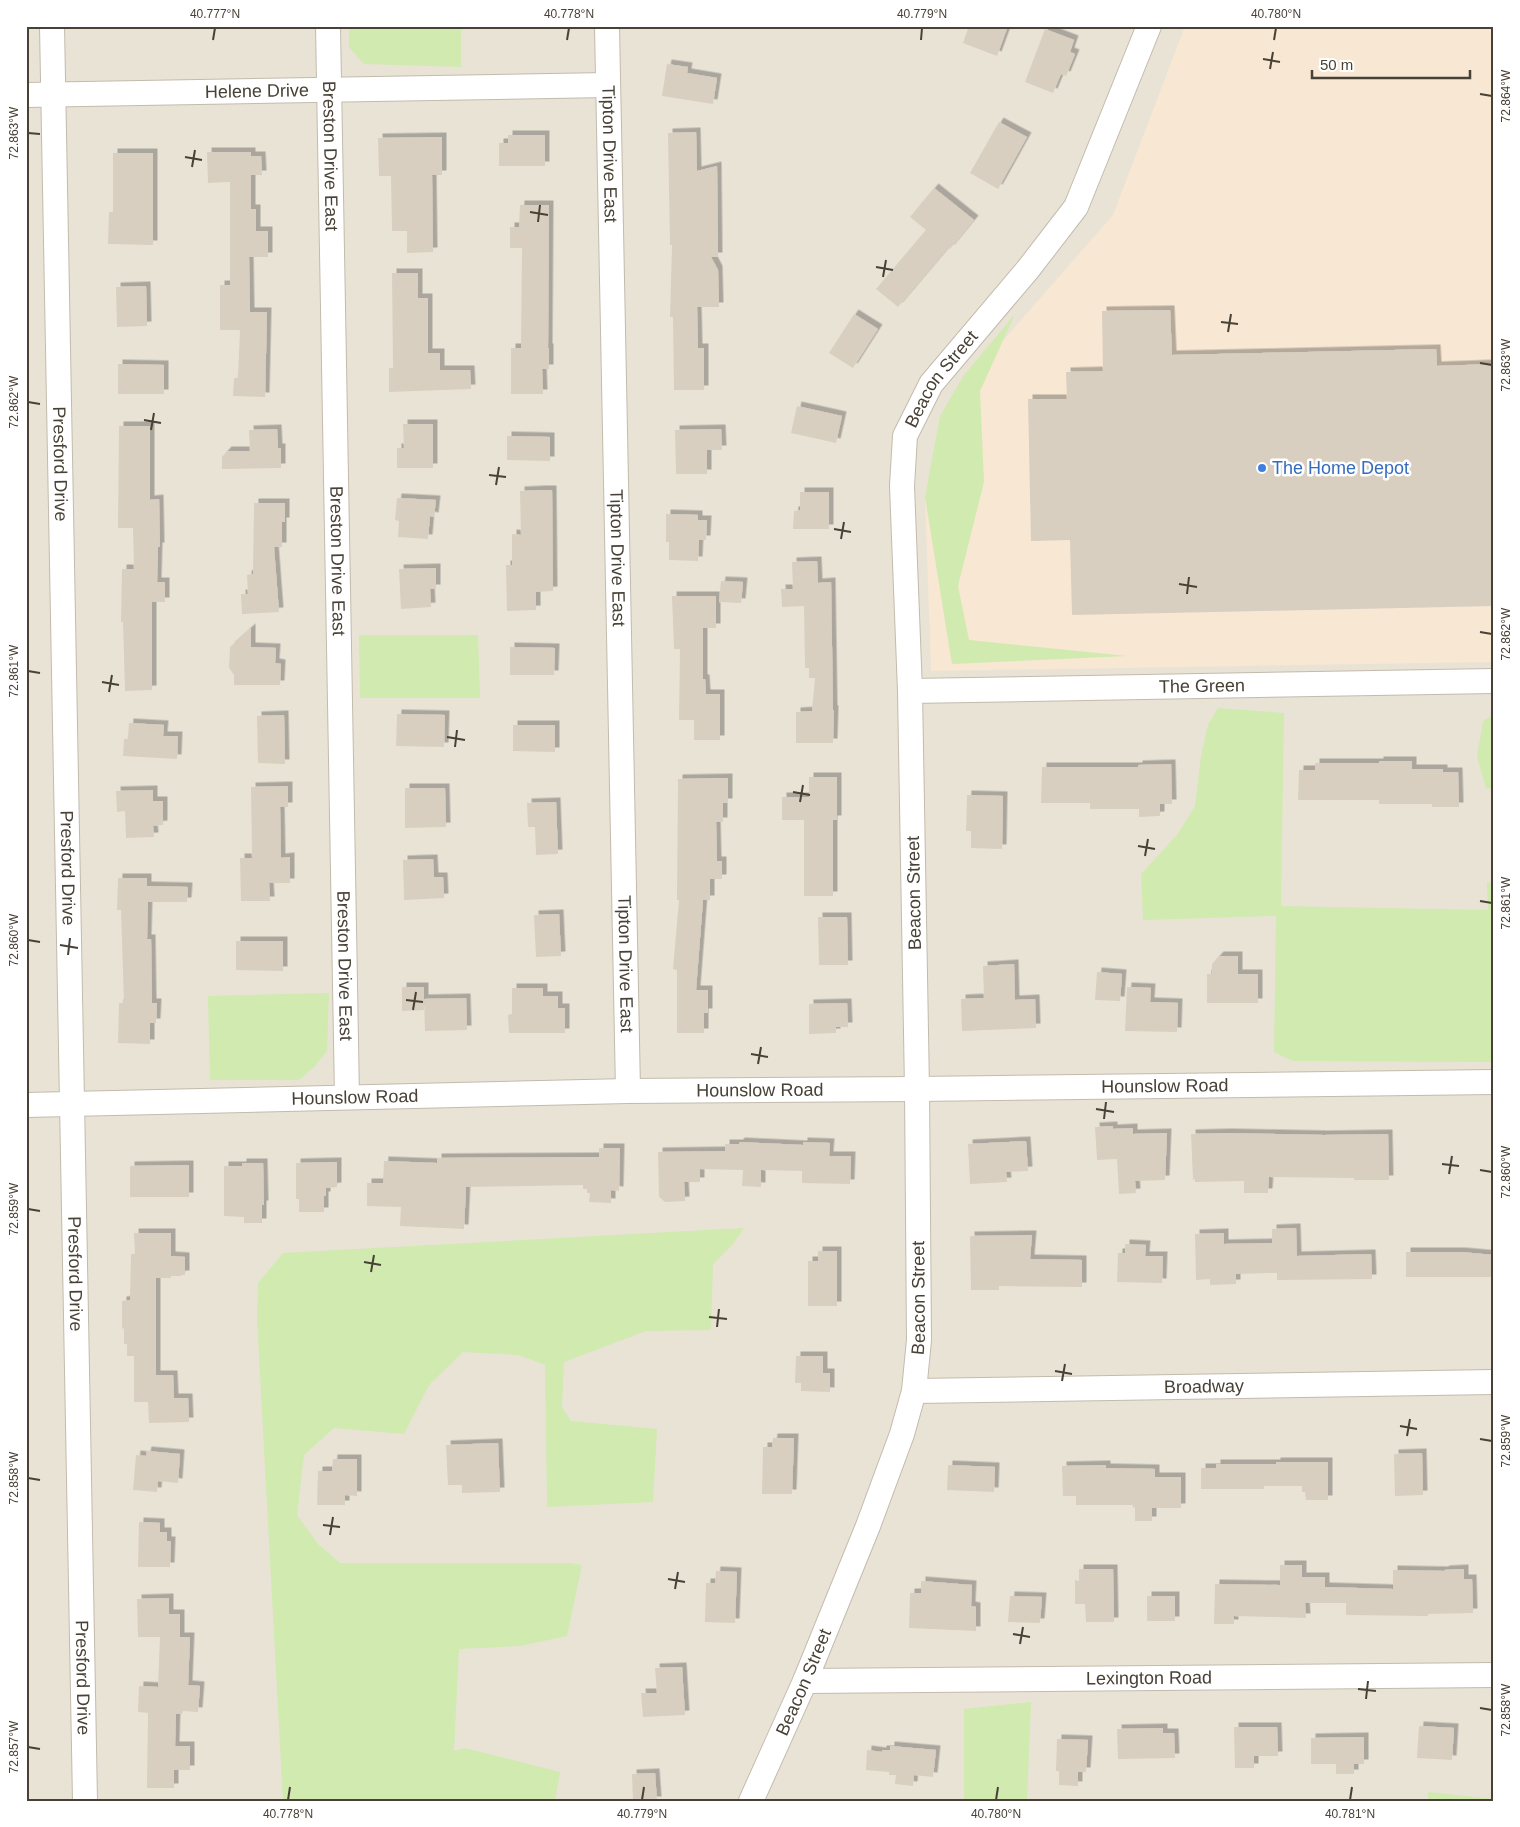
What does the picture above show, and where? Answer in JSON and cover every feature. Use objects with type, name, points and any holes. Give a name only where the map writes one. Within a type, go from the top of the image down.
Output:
[{"type":"street","name":"Presford Drive","points":[[52,26],[85,1801]]},
{"type":"street","name":"Breston Drive East","points":[[328,26],[347,1097]]},
{"type":"street","name":"Tipton Drive East","points":[[607,26],[628,1090]]},
{"type":"street","name":"Beacon Street","points":[[751,1801],[805,1681],[868,1526],[902,1434],[914,1391],[919,1340],[917,1089],[910,691],[902,486],[904,436],[931,384],[1029,268],[1076,207],[1149,26]]},
{"type":"street","name":"Helene Drive","points":[[26,94],[608,84]]},
{"type":"street","name":"The Green","points":[[910,691],[1494,681]]},
{"type":"street","name":"Hounslow Road","points":[[26,1105],[628,1090],[917,1089],[1494,1082]]},
{"type":"street","name":"Broadway","points":[[914,1391],[1494,1382]]},
{"type":"street","name":"Lexington Road","points":[[805,1681],[1494,1675]]},
{"type":"shaded area","points":[[26,26],[1494,26],[1494,1801],[26,1801]]},
{"type":"shaded area","points":[[1185,26],[1494,26],[1494,662],[931,671],[925,497],[958,392],[1113,215]]},
{"type":"green space","points":[[349,26],[461,26],[461,67],[364,64],[349,47]]},
{"type":"green space","points":[[1015,314],[980,391],[984,482],[958,586],[969,640],[1127,656],[952,664],[925,497],[940,416],[964,375]]},
{"type":"green space","points":[[359,635],[478,635],[480,698],[360,698]]},
{"type":"green space","points":[[1218,708],[1284,713],[1281,906],[1488,910],[1487,882],[1494,884],[1494,1062],[1293,1061],[1274,1052],[1276,916],[1143,920],[1141,874],[1177,835],[1195,806],[1201,756],[1208,725]]},
{"type":"green space","points":[[1494,715],[1494,789],[1486,788],[1477,757],[1483,721]]},
{"type":"green space","points":[[329,993],[327,1051],[314,1067],[299,1080],[210,1080],[208,996]]},
{"type":"green space","points":[[744,1228],[733,1244],[713,1264],[711,1330],[646,1331],[564,1362],[562,1407],[571,1421],[657,1429],[653,1502],[547,1507],[545,1365],[519,1355],[463,1352],[429,1385],[404,1434],[334,1428],[304,1455],[297,1515],[318,1544],[340,1563],[570,1563],[582,1565],[567,1636],[520,1646],[459,1649],[454,1751],[465,1748],[560,1772],[555,1801],[283,1801],[257,1319],[258,1283],[283,1253]]},
{"type":"green space","points":[[1031,1702],[1027,1801],[964,1801],[964,1709]]},
{"type":"green space","points":[[1428,1792],[1494,1799],[1494,1801],[1428,1801]]},
{"type":"building","points":[[969,26],[1008,26],[997,56],[963,43]]},
{"type":"building","points":[[1045,29],[1074,40],[1070,52],[1075,54],[1066,76],[1061,74],[1053,93],[1025,82]]},
{"type":"building","points":[[667,64],[688,67],[687,73],[717,78],[713,104],[662,96]]},
{"type":"building","points":[[999,122],[1027,137],[998,189],[970,173]]},
{"type":"building","points":[[696,132],[697,171],[717,166],[718,257],[711,257],[718,270],[719,307],[697,307],[698,348],[704,348],[704,390],[674,390],[673,317],[670,317],[672,245],[670,245],[668,133]]},
{"type":"building","points":[[508,135],[545,135],[545,166],[499,166],[499,143],[508,143]]},
{"type":"building","points":[[442,137],[442,175],[432,175],[433,252],[407,253],[407,231],[392,231],[391,176],[379,176],[378,138]]},
{"type":"building","points":[[207,152],[251,152],[251,156],[261,156],[262,175],[251,175],[251,209],[256,209],[256,231],[268,231],[268,257],[249,257],[250,312],[267,312],[265,397],[233,396],[234,378],[238,378],[240,330],[220,330],[220,285],[230,285],[230,182],[208,183]]},
{"type":"building","points":[[113,153],[153,153],[153,245],[108,244],[109,212],[113,212]]},
{"type":"building","points":[[934,188],[974,220],[898,307],[876,289],[926,230],[910,217]]},
{"type":"building","points":[[520,205],[549,205],[549,369],[542,369],[543,394],[511,394],[511,348],[521,348],[522,248],[510,248],[510,227],[519,227]]},
{"type":"building","points":[[392,273],[418,273],[418,298],[428,298],[428,353],[440,353],[440,370],[470,370],[471,389],[389,392],[389,368],[393,368]]},
{"type":"building","points":[[146,286],[147,326],[117,327],[116,287]]},
{"type":"building","name":"The Home Depot","points":[[1170,310],[1172,355],[1436,349],[1437,366],[1494,364],[1494,606],[1072,615],[1070,540],[1031,541],[1028,399],[1067,399],[1066,372],[1103,371],[1102,311]]},
{"type":"building","points":[[854,314],[878,329],[853,368],[829,353]]},
{"type":"building","points":[[118,364],[164,365],[164,394],[118,394]]},
{"type":"building","points":[[797,406],[842,416],[836,443],[791,433]]},
{"type":"building","points":[[403,424],[433,424],[433,468],[397,468],[397,448],[404,448]]},
{"type":"building","points":[[119,426],[150,426],[150,500],[159,499],[160,547],[158,547],[157,582],[165,582],[165,602],[152,602],[152,690],[125,691],[123,622],[121,622],[122,569],[134,569],[133,528],[118,528]]},
{"type":"building","points":[[277,429],[278,448],[281,448],[281,468],[222,469],[222,457],[227,451],[250,451],[249,430]]},
{"type":"building","points":[[721,429],[722,450],[707,450],[707,474],[676,474],[675,430]]},
{"type":"building","points":[[507,436],[550,437],[550,461],[507,460]]},
{"type":"building","points":[[552,490],[553,591],[536,592],[536,610],[507,611],[506,565],[512,565],[512,534],[521,535],[520,491]]},
{"type":"building","points":[[800,492],[829,492],[829,529],[793,529],[794,511],[800,510]]},
{"type":"building","points":[[397,498],[436,500],[434,517],[430,516],[428,539],[398,537],[399,521],[395,520]]},
{"type":"building","points":[[254,503],[285,503],[285,522],[282,522],[282,547],[274,547],[279,612],[242,614],[241,594],[248,594],[247,575],[253,574]]},
{"type":"building","points":[[666,514],[698,515],[698,520],[707,520],[706,540],[699,540],[698,561],[669,560],[669,542],[666,542]]},
{"type":"building","points":[[817,561],[818,583],[831,582],[833,743],[796,743],[796,712],[812,711],[815,678],[809,678],[809,668],[805,668],[804,606],[782,607],[781,589],[793,589],[792,562]]},
{"type":"building","points":[[436,568],[436,589],[430,589],[431,607],[401,609],[399,569]]},
{"type":"building","points":[[721,581],[743,582],[741,603],[719,602]]},
{"type":"building","points":[[672,596],[716,596],[716,628],[703,628],[703,679],[705,679],[706,694],[720,694],[720,740],[694,740],[694,720],[679,720],[680,649],[674,649]]},
{"type":"building","points":[[251,628],[251,647],[276,648],[275,663],[281,664],[280,685],[234,685],[234,675],[229,668],[230,647]]},
{"type":"building","points":[[510,647],[555,648],[554,675],[510,675]]},
{"type":"building","points":[[397,714],[445,715],[444,747],[396,746]]},
{"type":"building","points":[[284,715],[285,764],[258,763],[257,716]]},
{"type":"building","points":[[129,723],[164,725],[163,736],[178,736],[177,759],[123,756],[124,739],[128,739]]},
{"type":"building","points":[[513,725],[555,725],[555,752],[513,751]]},
{"type":"building","points":[[1379,761],[1412,761],[1412,769],[1443,769],[1443,772],[1458,772],[1459,807],[1432,807],[1432,804],[1379,804],[1379,800],[1298,800],[1299,770],[1315,770],[1315,763],[1379,763]]},
{"type":"building","points":[[1171,764],[1172,804],[1160,804],[1160,816],[1139,817],[1139,809],[1090,809],[1090,803],[1041,803],[1042,767],[1138,767],[1138,765]]},
{"type":"building","points":[[809,777],[837,777],[837,820],[833,820],[833,896],[804,896],[804,820],[782,820],[782,797],[809,797]]},
{"type":"building","points":[[728,778],[728,803],[723,803],[723,822],[716,822],[717,861],[722,861],[722,879],[710,879],[710,900],[703,900],[696,990],[708,990],[708,1013],[704,1013],[704,1033],[677,1033],[677,970],[673,969],[679,900],[677,900],[678,779]]},
{"type":"building","points":[[288,786],[288,807],[280,807],[281,858],[290,857],[290,883],[269,883],[270,901],[241,901],[240,858],[252,858],[251,787]]},
{"type":"building","points":[[405,788],[445,788],[446,827],[405,828]]},
{"type":"building","points":[[153,790],[153,801],[163,801],[163,825],[153,826],[154,837],[126,838],[125,811],[117,812],[116,791]]},
{"type":"building","points":[[967,795],[1003,796],[1002,849],[971,848],[971,831],[966,831]]},
{"type":"building","points":[[556,802],[558,854],[536,855],[535,827],[528,827],[527,803]]},
{"type":"building","points":[[433,859],[434,877],[443,877],[444,898],[404,900],[403,860]]},
{"type":"building","points":[[118,878],[147,878],[147,886],[188,887],[187,902],[148,902],[147,939],[151,939],[152,1003],[157,1003],[156,1023],[150,1023],[150,1044],[118,1043],[119,1003],[124,1003],[121,910],[117,910]]},
{"type":"building","points":[[559,914],[561,956],[536,957],[534,915]]},
{"type":"building","points":[[818,917],[847,917],[848,965],[819,965]]},
{"type":"building","points":[[236,941],[283,941],[283,971],[236,970]]},
{"type":"building","points":[[1219,956],[1238,956],[1238,974],[1258,974],[1258,1003],[1207,1003],[1207,974],[1212,974],[1212,964]]},
{"type":"building","points":[[1014,964],[1015,1000],[1035,999],[1036,1028],[962,1031],[961,999],[984,998],[983,966]]},
{"type":"building","points":[[1097,972],[1122,974],[1120,1001],[1095,1000]]},
{"type":"building","points":[[402,987],[424,987],[424,1010],[402,1011]]},
{"type":"building","points":[[1127,987],[1151,988],[1150,1002],[1178,1003],[1177,1032],[1125,1031]]},
{"type":"building","points":[[512,988],[543,988],[543,996],[558,996],[558,1008],[565,1008],[565,1033],[509,1033],[508,1015],[512,1014]]},
{"type":"building","points":[[466,998],[467,1030],[425,1031],[424,999]]},
{"type":"building","points":[[847,1003],[848,1027],[836,1027],[836,1033],[809,1034],[809,1004]]},
{"type":"building","points":[[1113,1126],[1113,1129],[1133,1128],[1133,1134],[1167,1133],[1165,1180],[1135,1181],[1136,1193],[1119,1194],[1117,1159],[1097,1160],[1095,1127]]},
{"type":"building","points":[[1191,1134],[1388,1134],[1389,1180],[1269,1177],[1268,1193],[1244,1193],[1244,1181],[1195,1182],[1195,1179],[1193,1180]]},
{"type":"building","points":[[1026,1141],[1028,1171],[1006,1172],[1007,1182],[970,1184],[968,1144]]},
{"type":"building","points":[[740,1142],[803,1145],[803,1142],[830,1143],[829,1156],[851,1156],[850,1184],[802,1183],[802,1171],[761,1170],[761,1187],[742,1186],[743,1170],[700,1169],[700,1182],[684,1182],[685,1201],[665,1202],[659,1197],[658,1152],[725,1151],[725,1144],[739,1144]]},
{"type":"building","points":[[599,1148],[620,1148],[619,1191],[611,1190],[611,1203],[589,1202],[590,1193],[587,1193],[587,1189],[583,1189],[583,1185],[466,1187],[464,1229],[400,1226],[401,1207],[367,1206],[367,1183],[383,1183],[384,1161],[437,1163],[437,1158],[599,1157]]},
{"type":"building","points":[[337,1162],[337,1187],[326,1188],[324,1212],[299,1212],[299,1199],[296,1199],[296,1163]]},
{"type":"building","points":[[242,1163],[263,1163],[264,1205],[262,1205],[262,1223],[244,1223],[244,1217],[224,1216],[224,1166],[242,1166]]},
{"type":"building","points":[[189,1165],[189,1197],[130,1197],[130,1166]]},
{"type":"building","points":[[1296,1228],[1297,1256],[1371,1254],[1372,1279],[1277,1280],[1277,1273],[1236,1274],[1236,1284],[1210,1285],[1210,1279],[1196,1280],[1195,1234],[1224,1233],[1224,1244],[1272,1243],[1272,1229]]},
{"type":"building","points":[[134,1233],[171,1233],[171,1256],[185,1257],[185,1275],[171,1276],[171,1278],[156,1278],[156,1375],[173,1375],[174,1398],[188,1398],[189,1422],[149,1423],[148,1402],[134,1402],[134,1356],[127,1356],[127,1344],[124,1344],[122,1301],[130,1300],[131,1254],[135,1254]]},
{"type":"building","points":[[1032,1235],[1030,1259],[1082,1260],[1082,1287],[999,1286],[999,1290],[971,1290],[970,1236]]},
{"type":"building","points":[[1125,1244],[1146,1245],[1145,1256],[1163,1256],[1162,1283],[1117,1282],[1118,1253],[1125,1253]]},
{"type":"building","points":[[818,1251],[837,1251],[837,1306],[808,1306],[808,1261],[818,1261]]},
{"type":"building","points":[[1406,1252],[1461,1252],[1494,1255],[1494,1277],[1406,1277]]},
{"type":"building","points":[[796,1356],[823,1356],[823,1373],[830,1373],[830,1392],[801,1391],[801,1383],[795,1383]]},
{"type":"building","points":[[773,1438],[794,1438],[792,1494],[762,1494],[763,1447],[772,1447]]},
{"type":"building","points":[[498,1443],[500,1492],[462,1493],[462,1485],[448,1485],[446,1445]]},
{"type":"building","points":[[147,1451],[180,1454],[178,1483],[158,1481],[157,1492],[133,1490],[136,1455],[146,1456]]},
{"type":"building","points":[[1422,1453],[1423,1495],[1395,1496],[1394,1454]]},
{"type":"building","points":[[333,1459],[357,1459],[357,1496],[345,1495],[345,1505],[317,1505],[318,1471],[332,1471]]},
{"type":"building","points":[[1276,1462],[1328,1462],[1328,1500],[1306,1500],[1305,1492],[1302,1492],[1302,1486],[1264,1486],[1264,1489],[1201,1489],[1201,1468],[1216,1468],[1216,1464],[1276,1464]]},
{"type":"building","points":[[948,1465],[995,1467],[994,1492],[947,1490]]},
{"type":"building","points":[[1106,1465],[1106,1468],[1155,1469],[1155,1477],[1181,1477],[1181,1508],[1152,1508],[1152,1521],[1135,1521],[1135,1507],[1133,1508],[1133,1505],[1076,1505],[1076,1496],[1063,1496],[1062,1466]]},
{"type":"building","points":[[139,1522],[160,1523],[160,1532],[167,1532],[167,1541],[171,1541],[170,1567],[138,1567]]},
{"type":"building","points":[[1280,1565],[1302,1565],[1302,1577],[1325,1577],[1325,1587],[1393,1589],[1393,1570],[1445,1571],[1464,1569],[1464,1579],[1472,1579],[1473,1613],[1428,1614],[1428,1616],[1346,1615],[1346,1603],[1305,1603],[1306,1618],[1234,1616],[1234,1624],[1214,1624],[1215,1584],[1280,1585]]},
{"type":"building","points":[[1079,1569],[1113,1569],[1114,1622],[1086,1622],[1085,1604],[1075,1604],[1075,1580],[1079,1581]]},
{"type":"building","points":[[716,1571],[737,1572],[735,1623],[705,1622],[706,1583],[715,1583]]},
{"type":"building","points":[[921,1581],[972,1585],[971,1606],[976,1607],[976,1631],[909,1628],[910,1593],[921,1593]]},
{"type":"building","points":[[1010,1596],[1042,1597],[1040,1623],[1008,1622]]},
{"type":"building","points":[[1147,1596],[1175,1596],[1175,1621],[1147,1621]]},
{"type":"building","points":[[169,1598],[169,1614],[180,1614],[180,1637],[190,1637],[188,1685],[200,1686],[198,1712],[183,1711],[182,1714],[176,1714],[175,1746],[190,1746],[190,1770],[174,1770],[174,1788],[147,1788],[148,1713],[138,1712],[139,1686],[158,1687],[160,1637],[138,1637],[137,1599]]},
{"type":"building","points":[[682,1667],[685,1715],[643,1717],[641,1693],[657,1693],[655,1668]]},
{"type":"building","points":[[1419,1726],[1454,1728],[1452,1760],[1417,1758]]},
{"type":"building","points":[[1234,1727],[1277,1727],[1278,1756],[1254,1756],[1254,1768],[1235,1768]]},
{"type":"building","points":[[1163,1728],[1163,1733],[1174,1733],[1175,1758],[1118,1759],[1117,1729]]},
{"type":"building","points":[[1364,1737],[1364,1764],[1354,1764],[1354,1774],[1336,1774],[1336,1764],[1311,1764],[1311,1738]]},
{"type":"building","points":[[1057,1739],[1088,1740],[1086,1772],[1078,1772],[1078,1786],[1059,1785],[1059,1771],[1056,1771]]},
{"type":"building","points":[[890,1746],[936,1750],[933,1777],[914,1775],[913,1786],[895,1784],[896,1775],[889,1775],[889,1772],[866,1770],[867,1750],[882,1752],[882,1750],[890,1750]]},
{"type":"building","points":[[655,1773],[657,1801],[633,1801],[632,1774]]},
{"type":"place","name":"The Home Depot","points":[[1262,468]]}]
